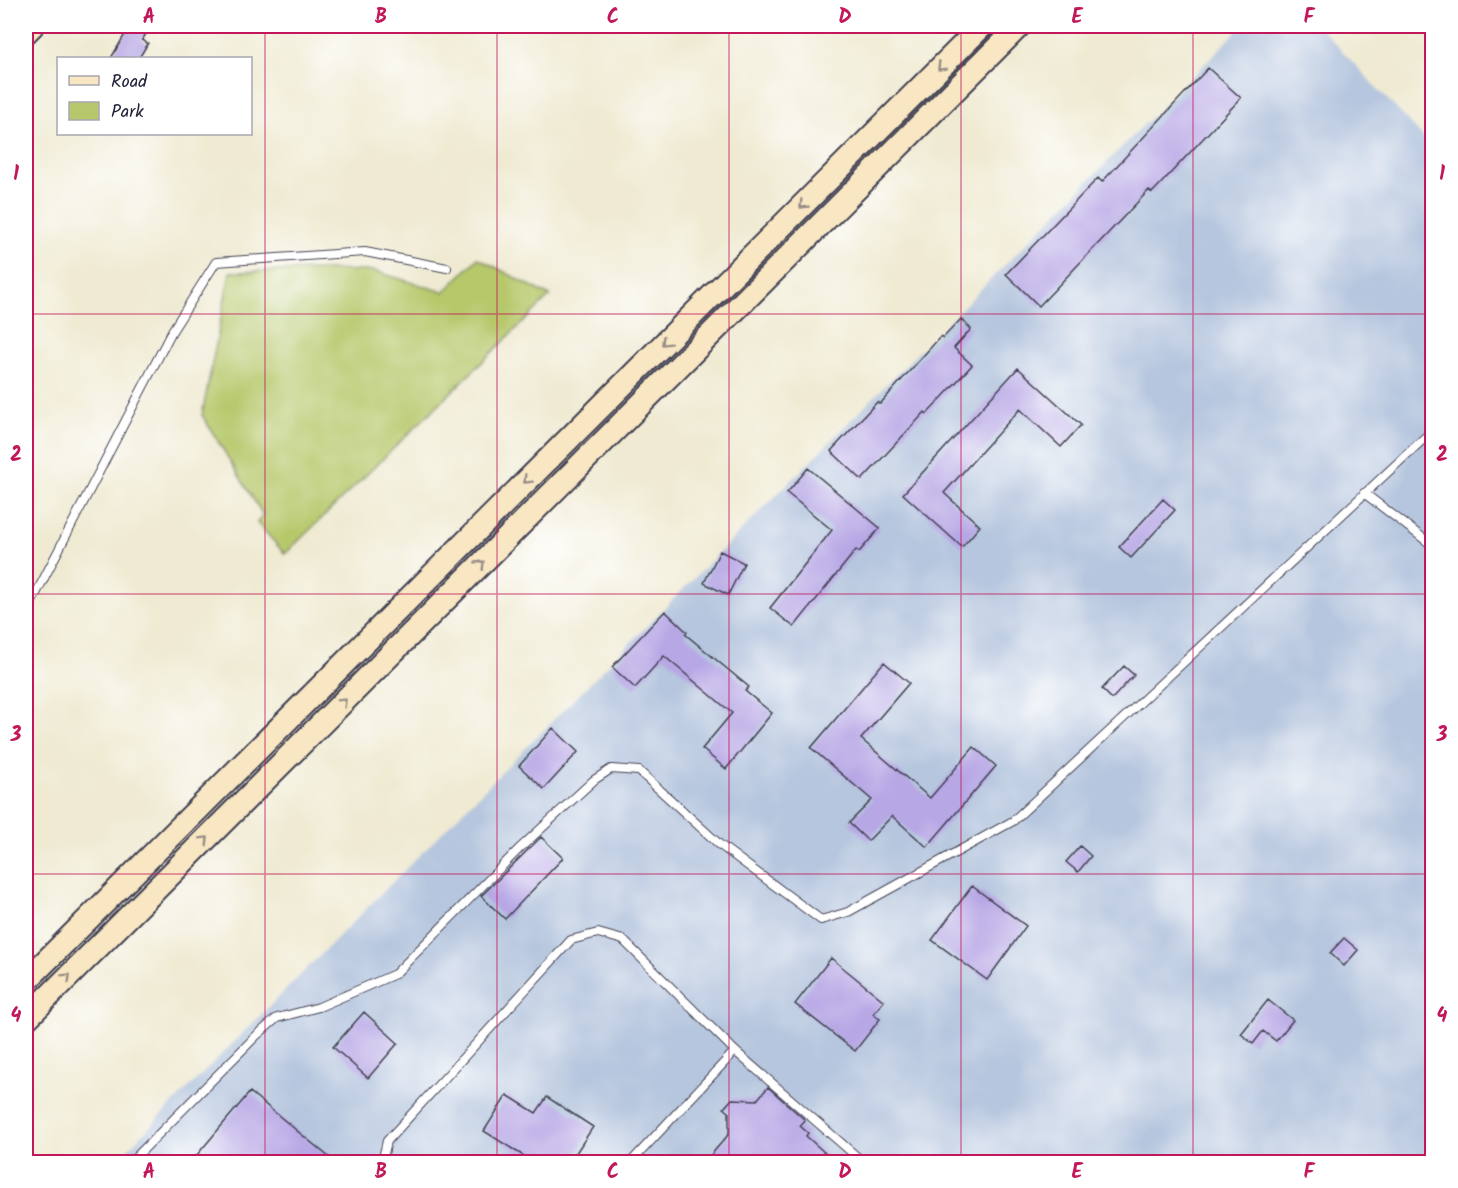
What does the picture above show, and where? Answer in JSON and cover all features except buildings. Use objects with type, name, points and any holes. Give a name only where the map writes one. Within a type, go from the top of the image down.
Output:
[{"type":"main road","points":[[26,32],[32,26]]},
{"type":"main road","points":[[26,981],[982,26]]},
{"type":"main road","points":[[26,1019],[1019,26]]},
{"type":"lane","points":[[26,613],[172,330],[216,262],[365,252],[447,268]]},
{"type":"lane","points":[[132,1162],[256,1036],[277,1018],[319,1007],[395,974],[519,849],[594,780],[611,770],[639,771],[720,845],[821,920],[848,912],[1013,821],[1432,431]]},
{"type":"lane","points":[[1364,493],[1432,545]]},
{"type":"lane","points":[[382,1162],[387,1141],[571,940],[598,933],[623,940],[735,1051],[861,1162]]},
{"type":"lane","points":[[631,1162],[735,1051]]},
{"type":"shaded area","points":[[1242,26],[1319,26],[1432,147],[1432,1162],[115,1162]]},
{"type":"green space","points":[[478,258],[550,296],[285,554],[257,523],[263,515],[202,415],[230,272],[374,271],[444,292]]}]
